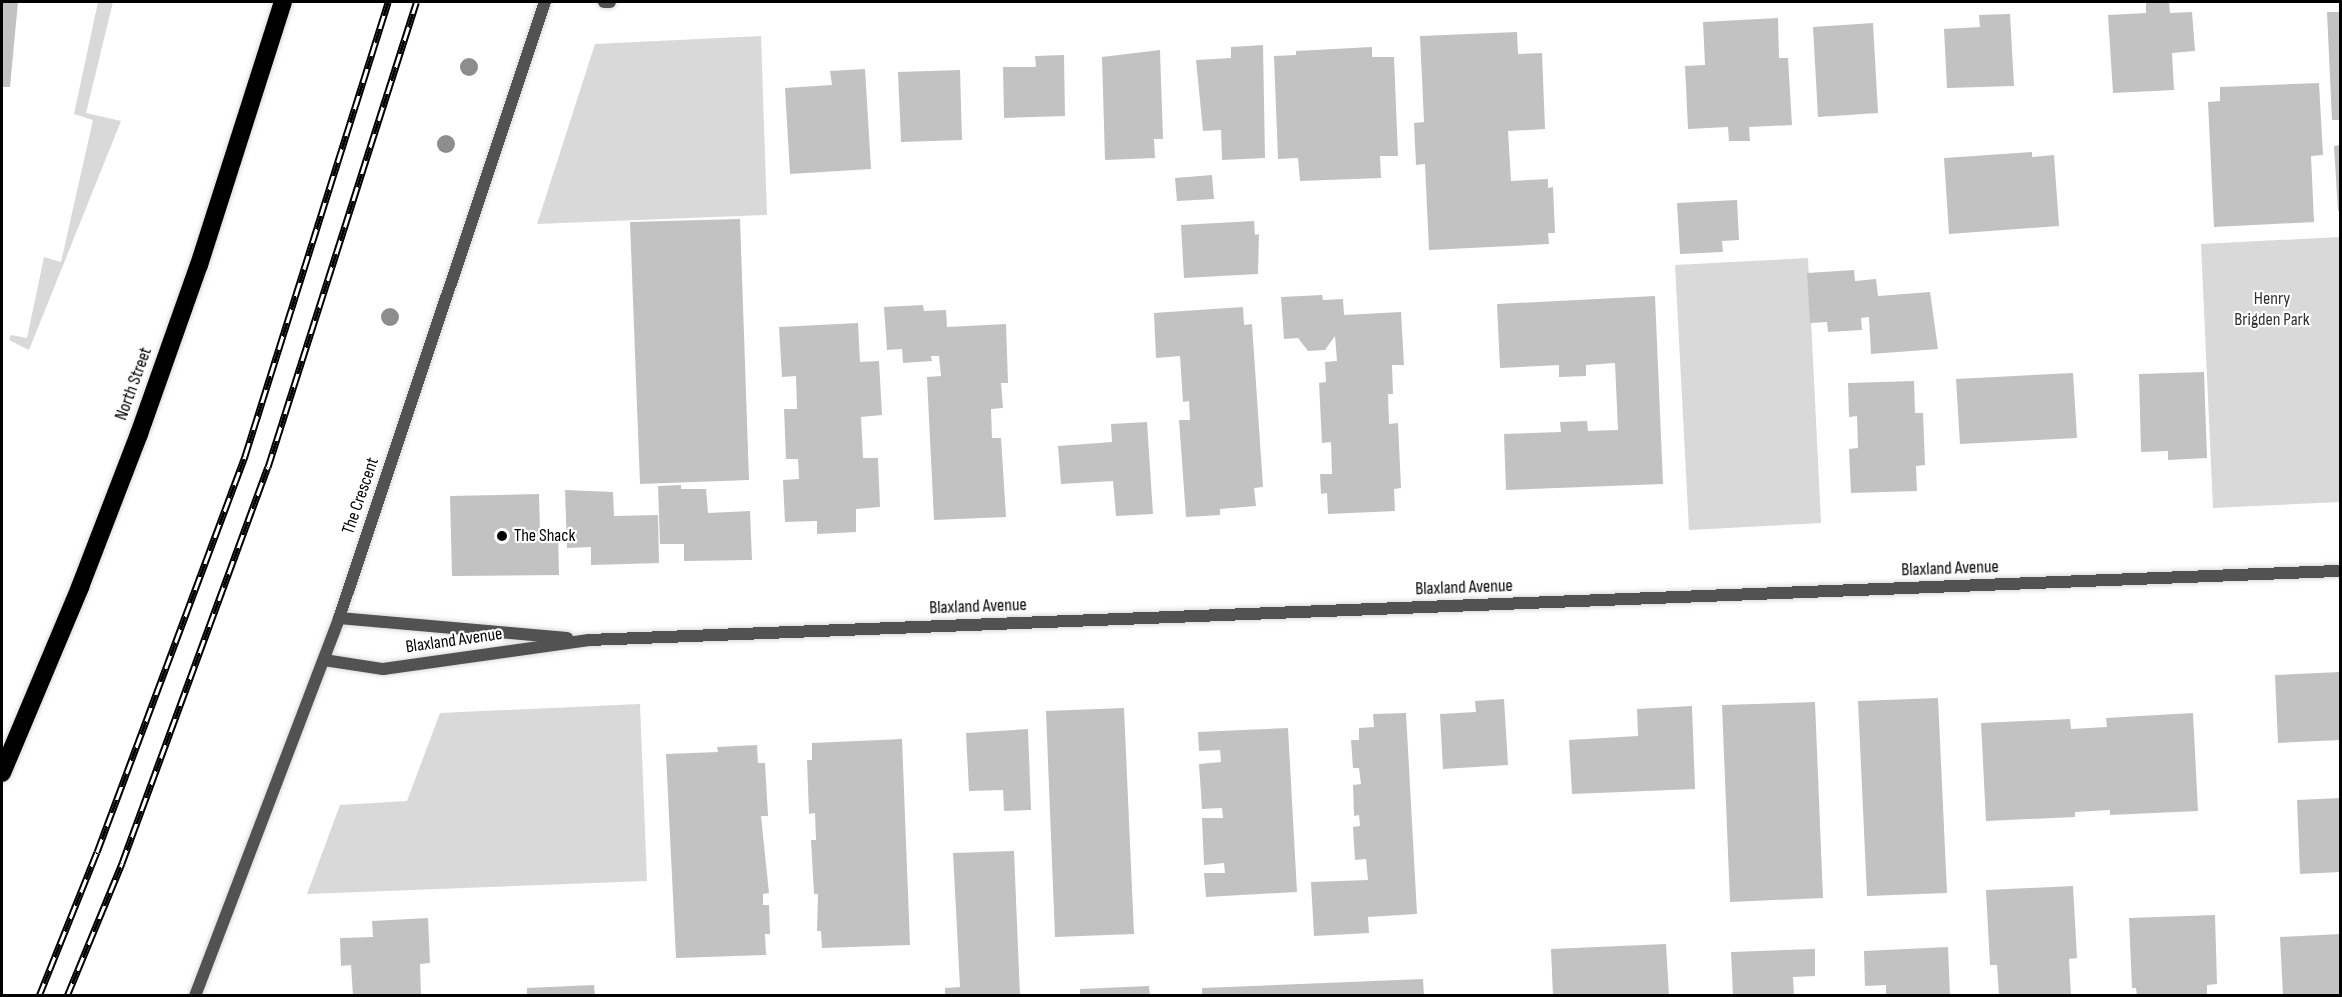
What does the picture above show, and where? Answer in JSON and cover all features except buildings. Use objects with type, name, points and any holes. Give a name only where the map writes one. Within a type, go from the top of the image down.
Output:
[{"type":"highway","name":"North Street","points":[[2,773],[76,598],[139,434],[199,265],[283,2]]},
{"type":"street","name":"The Crescent","points":[[195,996],[339,618],[545,2]]},
{"type":"street","points":[[604,2],[610,2]]},
{"type":"street","name":"Blaxland Avenue","points":[[324,660],[383,669],[589,640],[2340,571]]},
{"type":"street","name":"Blaxland Avenue","points":[[339,618],[589,640]]},
{"type":"green space","points":[[98,2],[113,2],[86,113],[121,121],[29,350],[9,340],[11,335],[27,338],[44,257],[61,262],[93,120],[74,114]]},
{"type":"green space","points":[[761,36],[767,215],[537,224],[595,44]]},
{"type":"green space","name":"Henry Brigden Park","points":[[2340,237],[2340,502],[2213,508],[2201,244]]},
{"type":"green space","points":[[1808,258],[1821,523],[1689,530],[1675,265]]},
{"type":"green space","points":[[640,704],[647,881],[307,894],[340,805],[407,801],[440,713]]},
{"type":"railway","points":[[39,996],[97,852],[245,456],[388,2]]},
{"type":"railway","points":[[67,996],[122,863],[268,467],[416,2]]},
{"type":"place","name":"The Shack","points":[[502,536]]}]
